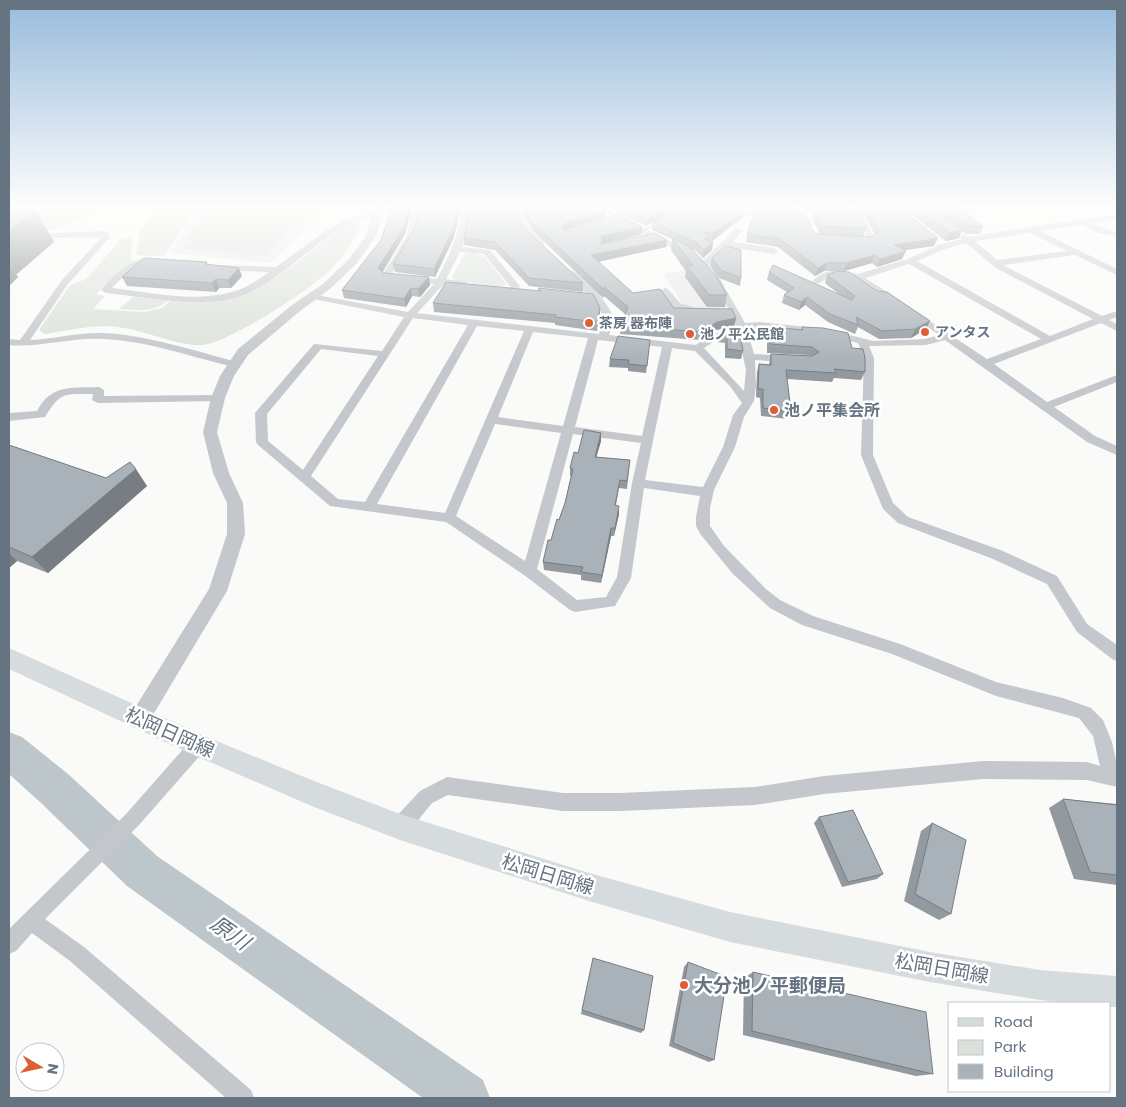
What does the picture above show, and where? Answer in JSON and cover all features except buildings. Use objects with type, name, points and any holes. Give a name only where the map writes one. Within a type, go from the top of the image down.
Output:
[{"type":"main road","name":"松岡日岡線","points":[[9,658],[198,745],[314,794],[400,827],[588,887],[730,927],[930,968],[1040,985],[1117,992]]},
{"type":"street","points":[[22,344],[65,282],[87,259]]},
{"type":"street","points":[[166,262],[147,260],[138,263],[111,283],[106,290],[195,299],[230,296],[257,285],[293,259]]},
{"type":"street","points":[[140,718],[218,591],[236,534],[235,503],[221,473],[210,432],[218,398],[234,364],[254,342],[314,296],[355,259]]},
{"type":"street","points":[[396,259],[386,276],[475,286]]},
{"type":"street","points":[[304,478],[410,315],[440,282],[453,259]]},
{"type":"street","points":[[492,259],[515,286],[513,290]]},
{"type":"street","points":[[400,827],[426,797],[446,786],[563,802],[620,802],[755,796],[824,785],[983,770],[1087,771],[1114,778],[1106,749],[1096,724],[1085,713],[1050,702],[1012,694],[896,649],[800,618],[762,594],[722,553],[703,528],[703,513],[706,492],[732,443],[738,416],[748,402],[750,381],[749,357],[742,328],[731,312],[724,290],[704,265],[696,259]]},
{"type":"street","points":[[704,265],[711,259]]},
{"type":"street","points":[[990,259],[1037,288],[1117,328]]},
{"type":"street","points":[[995,263],[1027,259]]},
{"type":"street","points":[[1090,259],[1117,272]]},
{"type":"street","points":[[859,277],[910,260],[1048,340]]},
{"type":"street","points":[[213,266],[278,270]]},
{"type":"street","points":[[529,571],[568,430],[599,336],[610,318],[608,312],[597,298],[563,266]]},
{"type":"street","points":[[817,281],[828,274],[859,277],[986,362],[1091,440],[1117,451]]},
{"type":"street","points":[[665,291],[675,307],[685,311],[702,311]]},
{"type":"street","points":[[314,296],[410,315],[698,348],[720,334],[760,325],[826,332],[863,343],[913,344],[947,336]]},
{"type":"street","points":[[571,296],[597,298]]},
{"type":"street","points":[[986,362],[1117,314]]},
{"type":"street","points":[[369,507],[474,322]]},
{"type":"street","points":[[449,518],[530,328]]},
{"type":"street","points":[[9,342],[22,344],[83,337],[117,337],[141,340],[206,359],[234,364]]},
{"type":"street","points":[[863,343],[870,358],[867,455],[888,506],[903,520],[998,556],[1052,580],[1082,628],[1117,654]]},
{"type":"street","points":[[384,354],[318,346],[261,413],[262,442],[335,503],[449,518],[529,571],[575,606],[610,602],[624,578],[646,440],[668,345]]},
{"type":"street","points":[[698,348],[734,384],[748,402]]},
{"type":"street","points":[[749,357],[800,360]]},
{"type":"street","points":[[1046,406],[1117,378]]},
{"type":"street","points":[[9,417],[41,414],[52,397],[71,392],[99,390],[98,400],[218,398]]},
{"type":"street","points":[[491,420],[646,440]]},
{"type":"street","points":[[638,483],[706,492]]},
{"type":"street","points":[[9,944],[30,920],[133,819],[198,745]]},
{"type":"street","points":[[30,920],[77,954],[243,1098]]},
{"type":"shaded area","points":[[227,259],[275,259],[271,263]]},
{"type":"shaded area","points":[[676,259],[691,259],[731,308],[690,308],[684,306],[663,274],[684,270]]},
{"type":"green space","points":[[104,259],[130,259],[136,261],[106,283],[96,294],[105,296],[93,309],[144,312],[162,308],[171,300],[217,300],[246,294],[261,287],[302,259],[340,259],[321,278],[289,301],[249,326],[214,342],[193,345],[133,330],[104,326],[45,334],[39,330],[70,285],[86,279]]},
{"type":"green space","points":[[462,259],[486,259],[507,285],[500,287],[455,281],[452,277]]},
{"type":"green space","points":[[133,297],[168,300],[151,309],[119,309]]},
{"type":"waterway","name":"原川","points":[[9,750],[54,788],[142,871],[465,1098]]},
{"type":"place","name":"茶房 器布陣","points":[[589,323]]},
{"type":"place","name":"アンタス","points":[[925,332]]},
{"type":"place","name":"池ノ平公民館","points":[[690,334]]},
{"type":"place","name":"池ノ平集会所","points":[[774,410]]},
{"type":"place","name":"大分池ノ平郵便局","points":[[684,985]]}]
